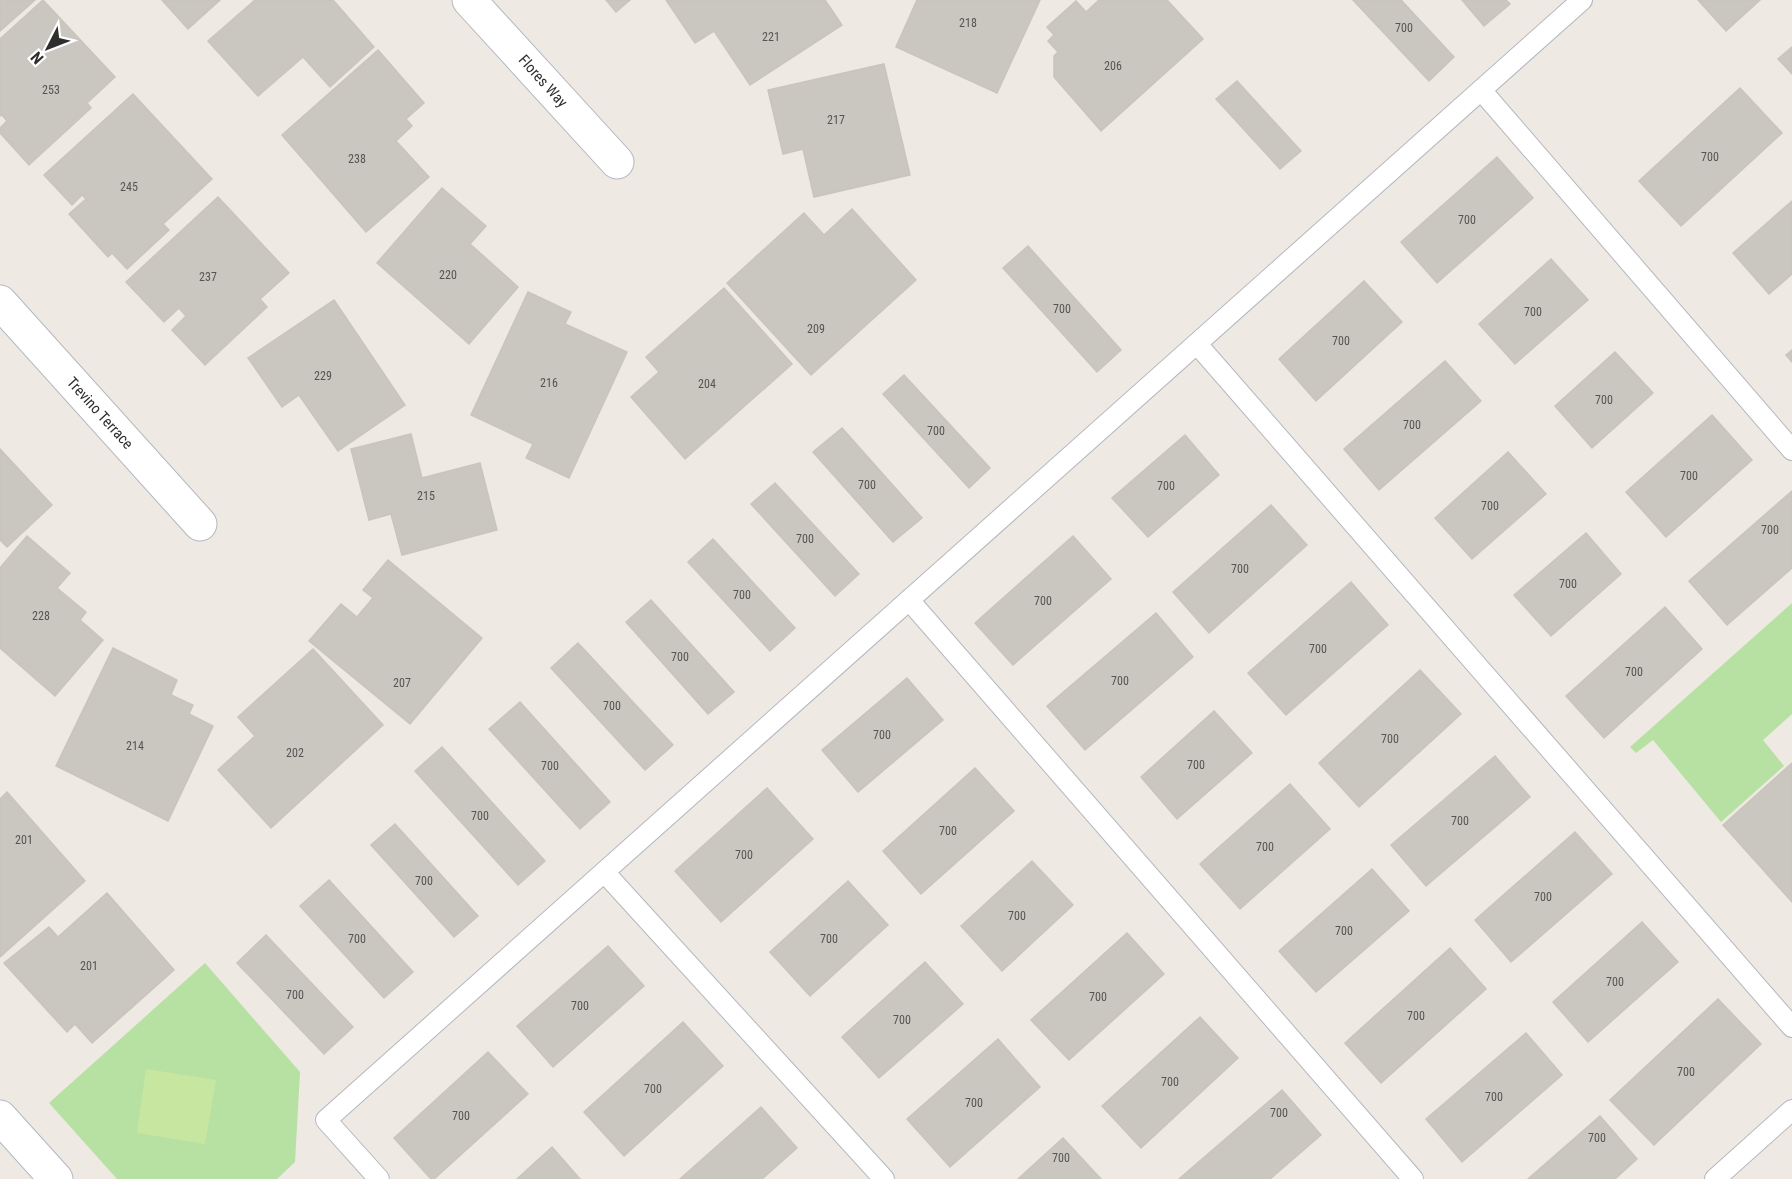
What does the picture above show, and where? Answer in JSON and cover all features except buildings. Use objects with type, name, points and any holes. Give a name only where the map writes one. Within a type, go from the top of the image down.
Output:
[{"type":"street","name":"Flores Way","points":[[469,0],[617,162]]},
{"type":"street","name":"Trevino Terrace","points":[[0,302],[200,524]]},
{"type":"street","points":[[0,1118],[56,1179]]},
{"type":"lane","points":[[379,1179],[326,1120],[1582,0]]},
{"type":"lane","points":[[1481,90],[1792,450]]},
{"type":"lane","points":[[1197,344],[1792,1027]]},
{"type":"lane","points":[[909,600],[1413,1179]]},
{"type":"lane","points":[[604,873],[885,1179]]},
{"type":"lane","points":[[1715,1179],[1792,1110]]},
{"type":"green space","points":[[1792,603],[1792,714],[1763,740],[1784,766],[1721,822],[1653,740],[1636,753],[1630,747]]},
{"type":"green space","points":[[205,963],[300,1072],[295,1162],[277,1179],[117,1179],[49,1103]]},
{"type":"green space","points":[[146,1069],[216,1080],[205,1144],[137,1133]]}]
